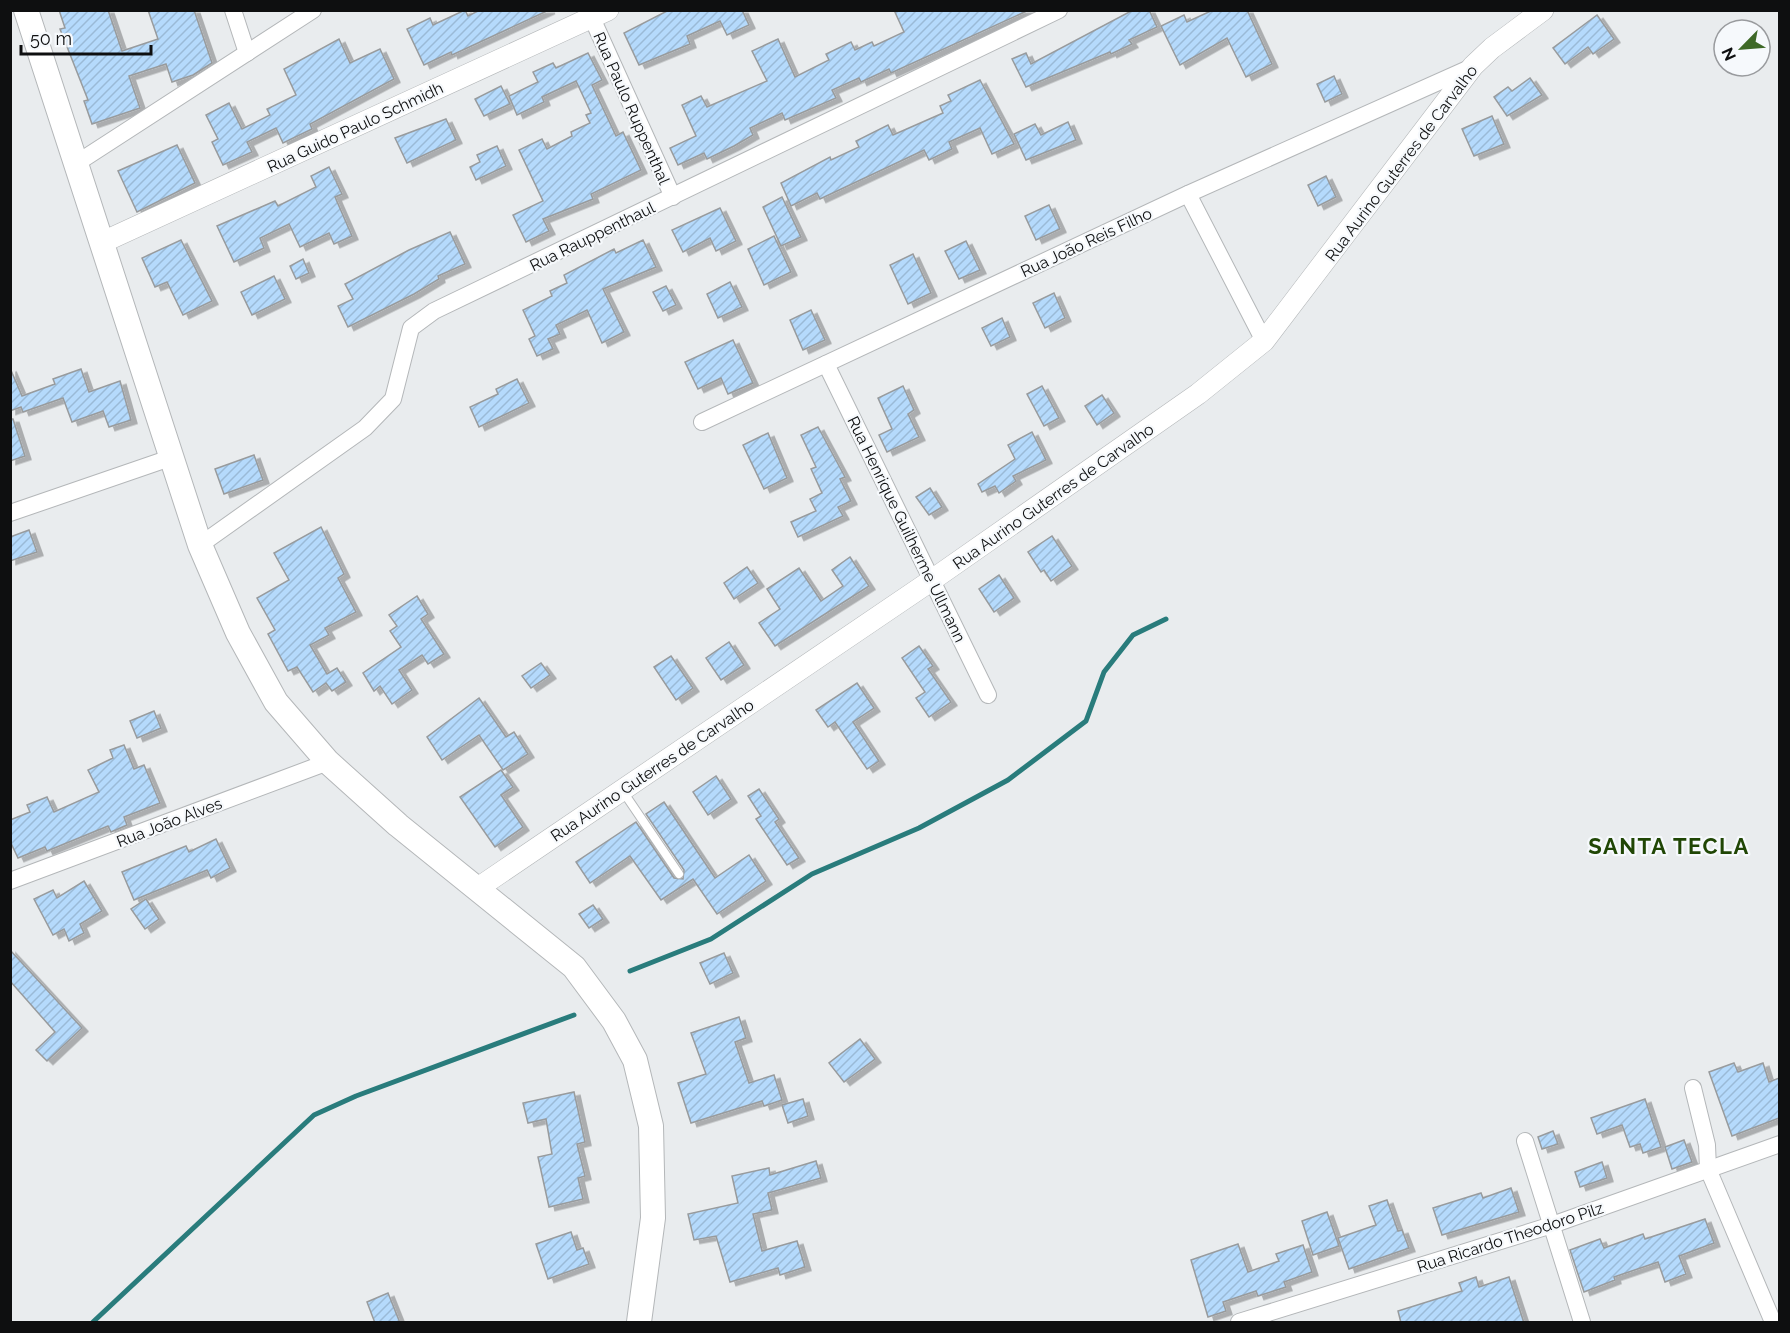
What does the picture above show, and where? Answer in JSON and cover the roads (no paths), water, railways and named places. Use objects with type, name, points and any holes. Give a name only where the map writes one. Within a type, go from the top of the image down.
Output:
[{"type":"main road","points":[[26,10],[200,546],[238,633],[276,702],[328,762],[398,825],[574,967],[614,1021],[635,1060],[651,1126],[653,1218],[639,1323]]},
{"type":"street","points":[[233,10],[247,52]]},
{"type":"street","points":[[77,163],[313,10]]},
{"type":"street","name":"Rua Rauppenthaul","points":[[200,546],[365,428],[393,399],[411,328],[434,312],[1059,10]]},
{"type":"street","name":"Rua Aurino Guterres de Carvalho","points":[[478,888],[932,580],[1198,394],[1264,341],[1473,66],[1492,48],[1543,10]]},
{"type":"street","name":"Rua Paulo Ruppenthal","points":[[600,14],[672,197]]},
{"type":"street","name":"Rua Guido Paulo Schmidh","points":[[103,242],[600,14]]},
{"type":"street","name":"Rua João Reis Filho","points":[[702,422],[1188,194],[1473,66]]},
{"type":"street","points":[[1188,194],[1264,341]]},
{"type":"street","name":"Rua Henrique Guilherme Ullmann","points":[[826,364],[988,695]]},
{"type":"street","points":[[10,513],[170,458]]},
{"type":"street","name":"Rua João Alves","points":[[10,881],[328,762]]},
{"type":"street","points":[[1693,1088],[1707,1145],[1708,1169],[1773,1323]]},
{"type":"street","points":[[1525,1142],[1582,1323]]},
{"type":"street","name":"Rua Ricardo Theodoro Pilz","points":[[1239,1323],[1552,1225],[1779,1144]]},
{"type":"lane","points":[[622,790],[679,874]]},
{"type":"waterway","points":[[630,971],[711,939],[812,874],[919,828],[1008,780],[1086,721],[1104,672],[1133,635],[1166,619]]},
{"type":"waterway","points":[[93,1322],[314,1115],[356,1096],[574,1015]]},
{"type":"district","name":"SANTA TECLA","points":[[1669,846]]}]
